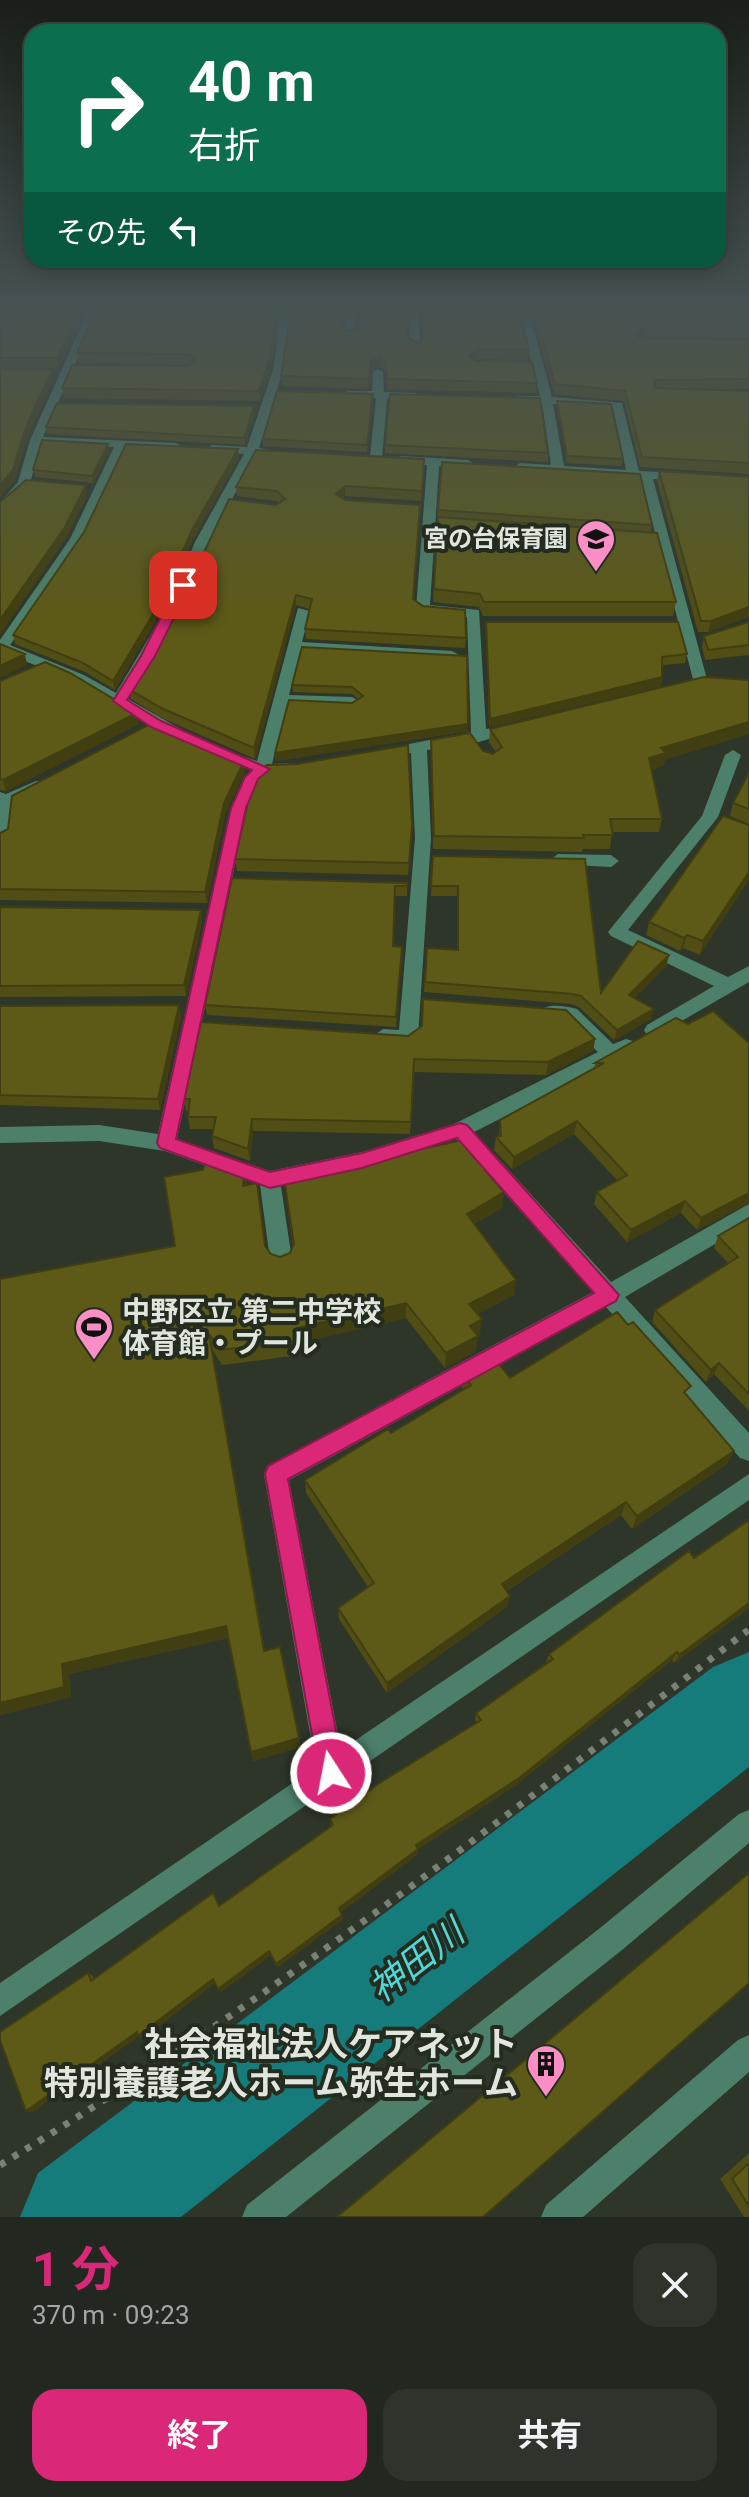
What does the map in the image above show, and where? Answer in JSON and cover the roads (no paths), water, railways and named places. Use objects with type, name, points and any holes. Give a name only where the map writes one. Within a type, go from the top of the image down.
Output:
[{"type":"street","points":[[0,510],[24,483],[36,440],[50,407]]},
{"type":"street","points":[[119,701],[176,604],[202,542],[231,502],[266,407]]},
{"type":"street","points":[[376,458],[379,407]]},
{"type":"street","points":[[548,407],[558,469]]},
{"type":"street","points":[[619,407],[663,539],[678,623],[690,640],[700,684]]},
{"type":"street","points":[[36,440],[298,454]]},
{"type":"street","points":[[122,443],[76,539],[1,647],[47,665],[119,701],[150,727],[243,764],[263,769],[311,766]]},
{"type":"street","points":[[360,458],[480,465]]},
{"type":"street","points":[[433,463],[423,609],[474,613],[482,623],[476,656],[478,741]]},
{"type":"street","points":[[511,467],[690,477]]},
{"type":"street","points":[[24,483],[39,484]]},
{"type":"street","points":[[83,489],[98,490]]},
{"type":"street","points":[[647,538],[663,539]]},
{"type":"street","points":[[166,1143],[194,1016],[209,912],[232,879],[239,808],[252,777],[263,769],[303,611]]},
{"type":"street","points":[[690,640],[711,639]]},
{"type":"street","points":[[296,646],[476,656]]},
{"type":"street","points":[[23,676],[47,665]]},
{"type":"street","points":[[282,699],[352,702]]},
{"type":"street","points":[[365,757],[478,741],[526,726]]},
{"type":"street","points":[[362,1035],[408,1038],[419,1001],[412,884],[430,857],[419,748]]},
{"type":"street","points":[[731,986],[617,932],[716,820],[733,755]]},
{"type":"street","points":[[0,840],[2,799],[46,781]]},
{"type":"street","points":[[532,859],[611,861]]},
{"type":"street","points":[[0,1135],[99,1133],[166,1143],[270,1180],[362,1160],[460,1130],[612,1054],[749,973]]},
{"type":"street","points":[[526,1011],[570,1014],[612,1054]]},
{"type":"street","points":[[460,1130],[749,1450]]},
{"type":"street","points":[[270,1180],[281,1260]]},
{"type":"street","points":[[331,1773],[276,1474],[608,1295],[749,1213]]},
{"type":"street","points":[[0,2001],[749,1486]]},
{"type":"street","points":[[259,2217],[611,1939],[749,1824]]},
{"type":"street","points":[[558,2217],[749,2051]]},
{"type":"waterway","name":"神田川","points":[[82,2217],[749,1703]]},
{"type":"place","name":"宮の台保育園","points":[[596,573]]},
{"type":"place","name":"中野区立 第二中学校 体育館・プール","points":[[94,1361]]},
{"type":"place","name":"社会福祉法人ケアネット 特別養護老人ホーム弥生ホーム","points":[[546,2098]]}]
